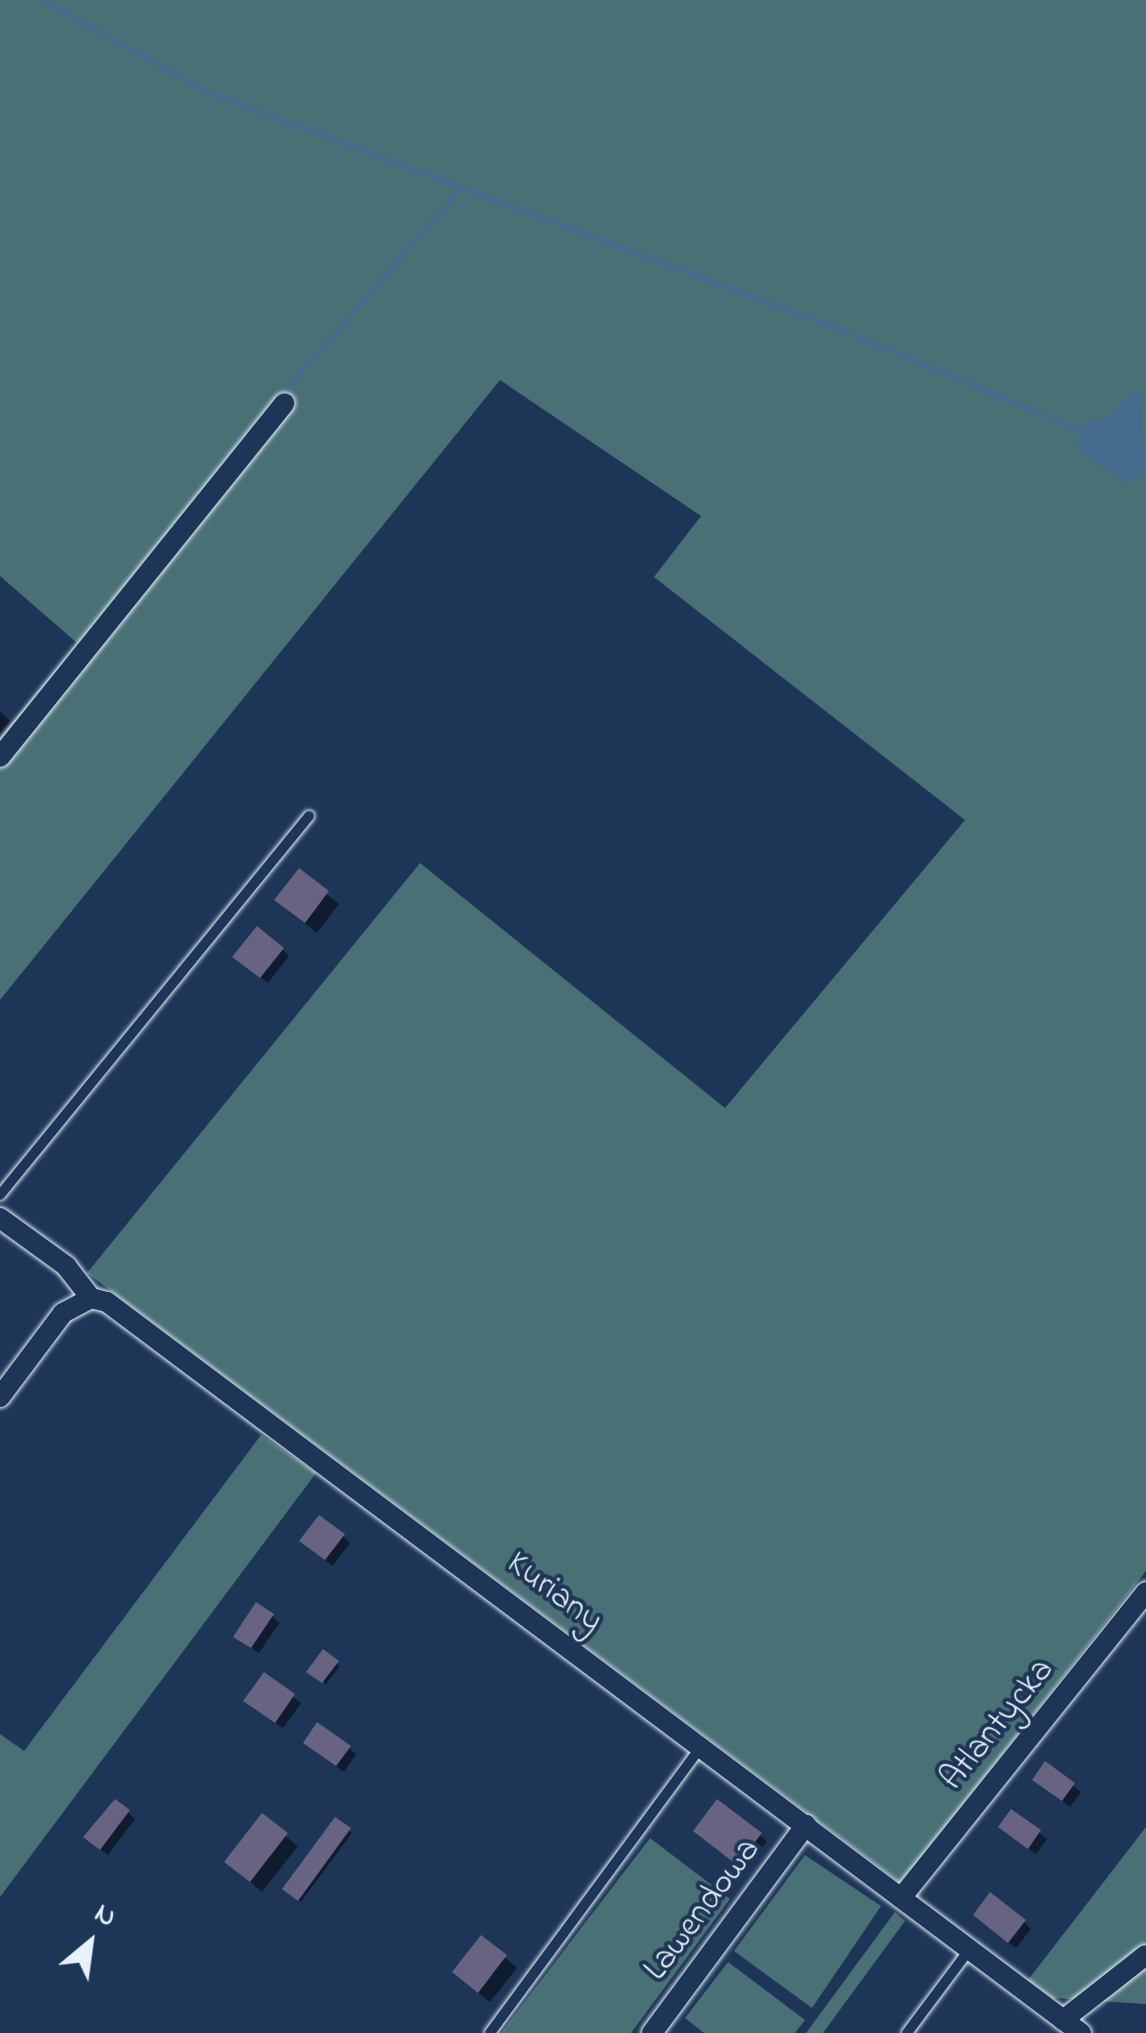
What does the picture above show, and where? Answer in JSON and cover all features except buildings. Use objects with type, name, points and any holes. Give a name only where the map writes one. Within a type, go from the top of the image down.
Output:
[{"type":"street","points":[[0,756],[285,403]]},
{"type":"street","points":[[0,1218],[66,1266],[90,1298],[63,1314],[0,1397]]},
{"type":"street","name":"Kuriany","points":[[90,1298],[126,1314],[969,1950],[1070,2014],[1081,2033]]},
{"type":"street","name":"Atlantycka","points":[[901,1898],[1146,1592]]},
{"type":"street","name":"Lawendowa","points":[[652,2033],[806,1825]]},
{"type":"street","points":[[1070,2014],[1146,1955]]},
{"type":"lane","points":[[0,1195],[308,816]]},
{"type":"lane","points":[[490,2033],[702,1745]]},
{"type":"lane","points":[[908,2033],[969,1950]]},
{"type":"green space","points":[[0,0],[1146,0],[1146,1571],[901,1883],[87,1273],[420,863],[725,1108],[965,820],[654,577],[701,516],[500,380],[0,1000],[0,737],[77,643],[0,576]]},
{"type":"green space","points":[[261,1435],[316,1473],[0,1897],[0,1734],[24,1751]]},
{"type":"green space","points":[[1146,1827],[1146,2004],[1053,1998],[1028,1980]]},
{"type":"green space","points":[[650,1838],[730,1899],[631,2033],[501,2033]]},
{"type":"green space","points":[[805,1855],[881,1906],[812,2008],[734,1951]]},
{"type":"green space","points":[[895,1912],[905,1921],[823,2033],[806,2033]]},
{"type":"green space","points":[[728,1962],[805,2020],[795,2033],[704,2033],[685,2018]]},
{"type":"water","points":[[1139,388],[1146,472],[1124,483],[1074,448],[1086,421],[1102,420]]},
{"type":"waterway","points":[[43,0],[205,91],[845,331],[1080,430]]},
{"type":"waterway","points":[[208,479],[460,188]]}]
